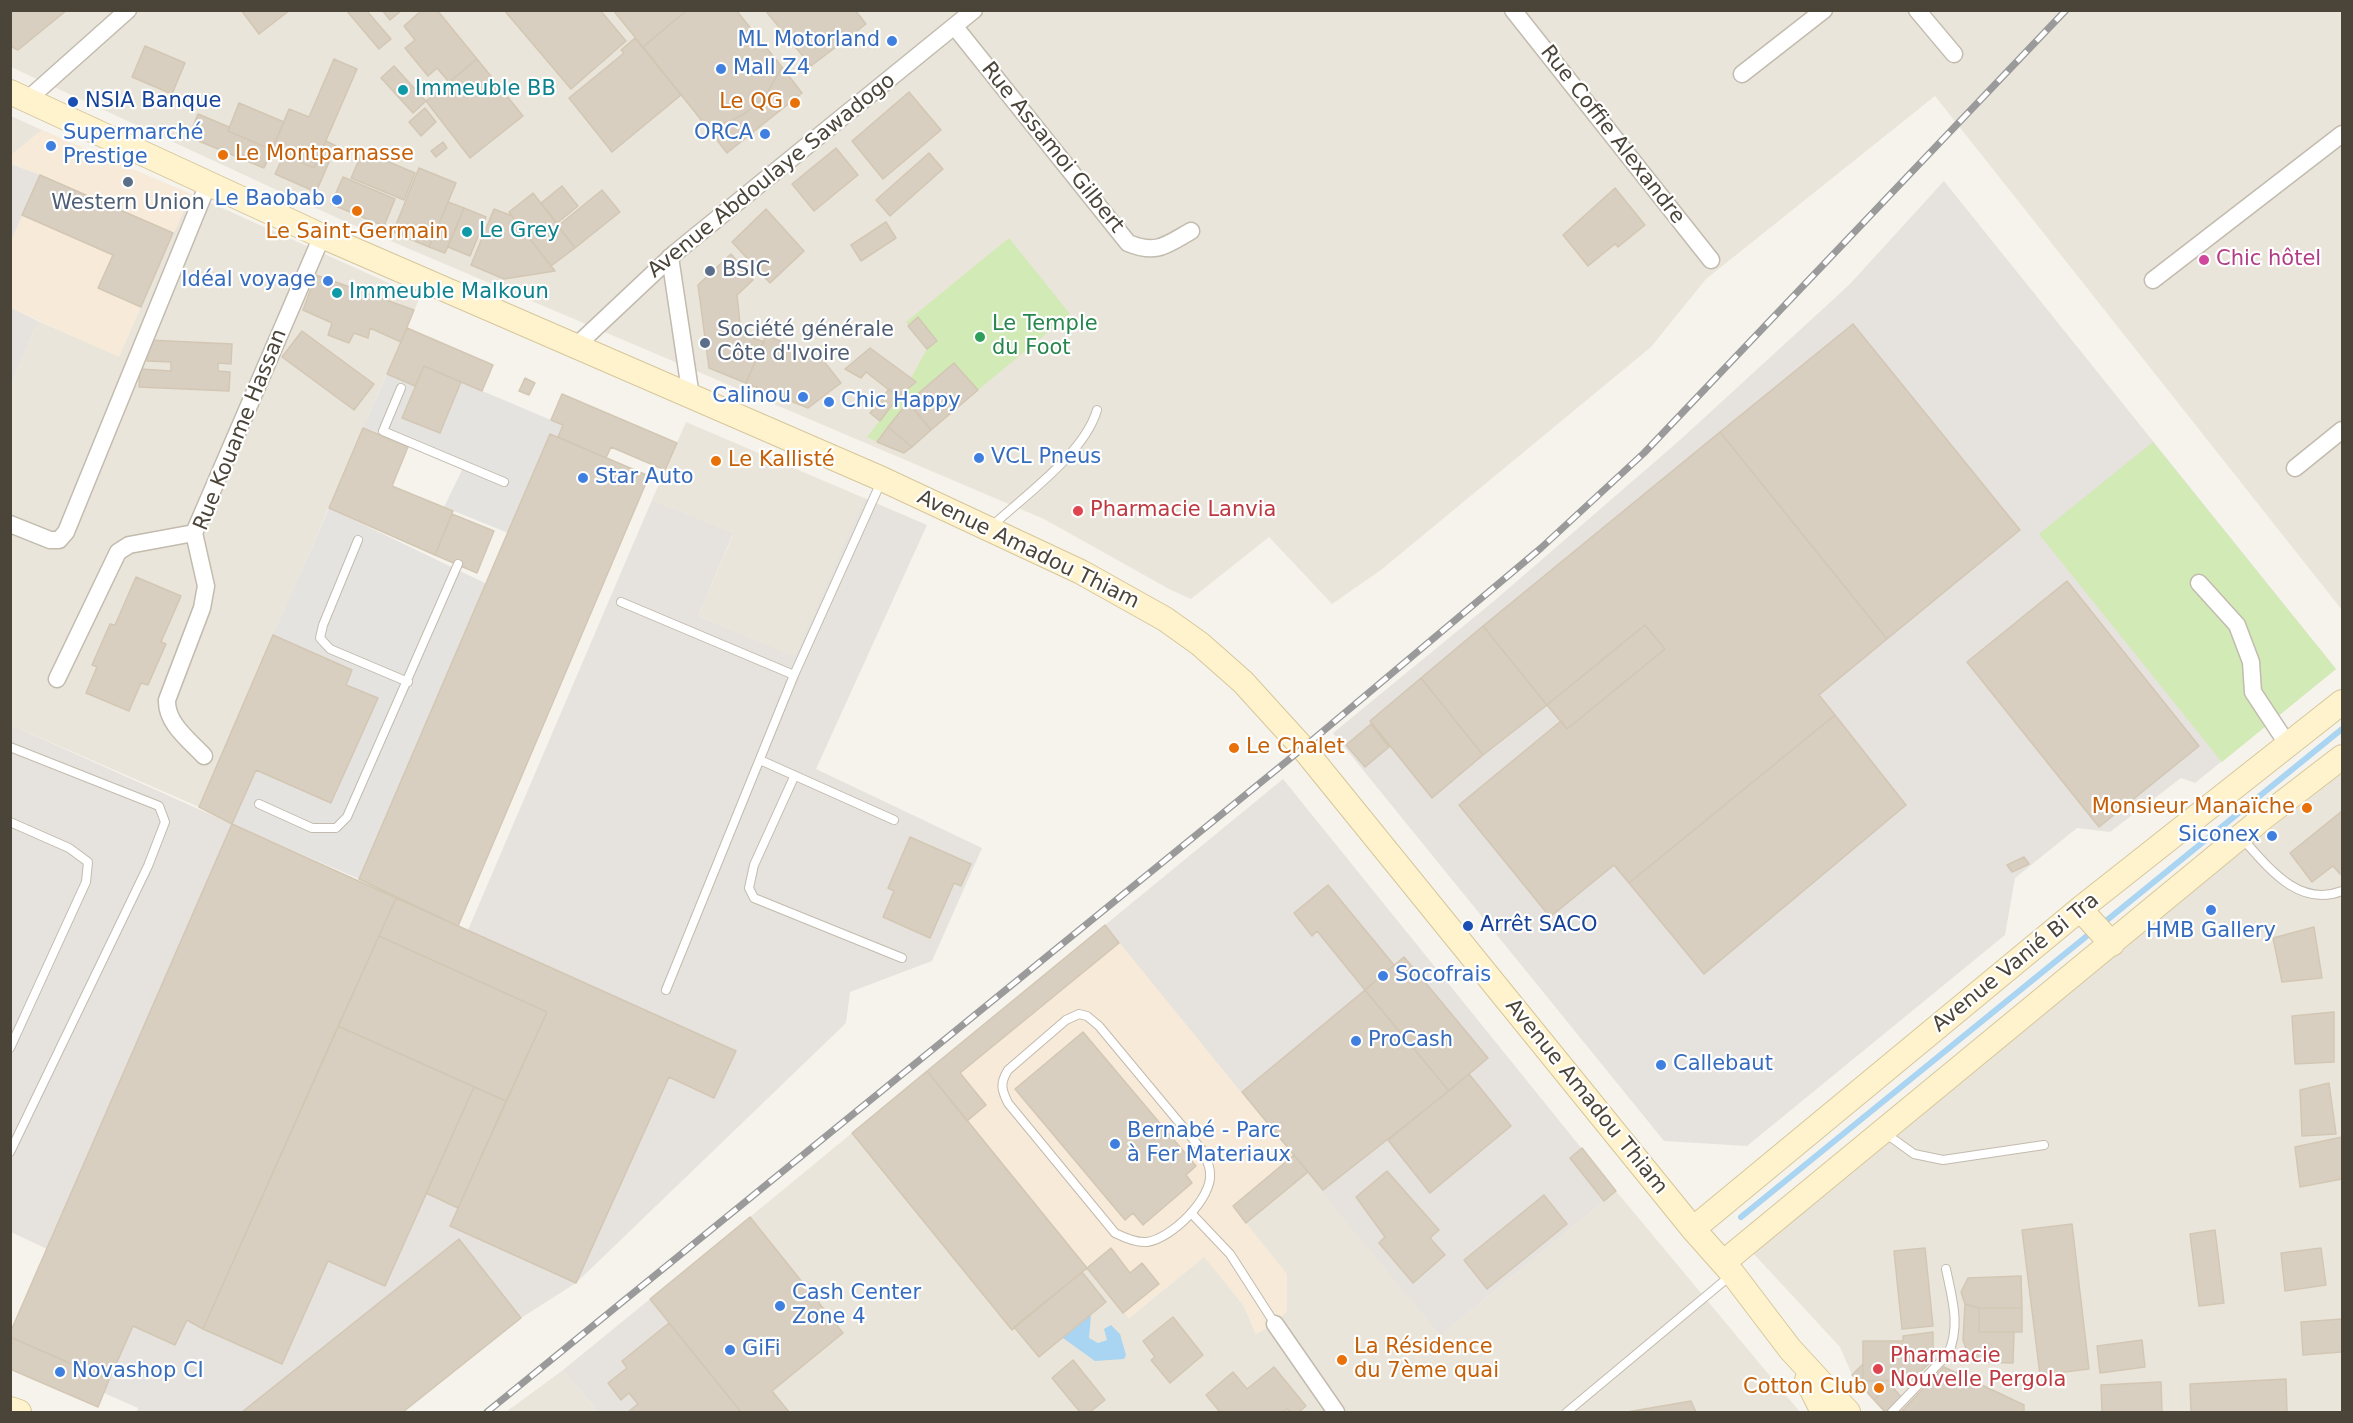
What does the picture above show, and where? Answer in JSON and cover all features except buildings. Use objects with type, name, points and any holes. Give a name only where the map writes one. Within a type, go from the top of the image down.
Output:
[{"type":"main road","name":"Avenue Amadou Thiam","points":[[19,96],[322,236],[882,479],[1081,572],[1166,619],[1243,682],[1303,748],[1693,1229],[1728,1268],[1790,1349],[1848,1413]]},
{"type":"main road","name":"Avenue Vanié Bi Tra","points":[[1693,1229],[2343,702]]},
{"type":"main road","points":[[1728,1268],[1882,1132],[2109,940],[2343,757]]},
{"type":"main road","points":[[2084,912],[2109,940]]},
{"type":"main road","name":"Avenue Amadou Thiam","points":[[1790,1349],[1823,1413]]},
{"type":"main road","points":[[10,1409],[19,1413]]},
{"type":"street","points":[[19,96],[128,10]]},
{"type":"street","name":"Avenue Abdoulaye Sawadogo","points":[[575,347],[670,257],[974,10]]},
{"type":"street","name":"Rue Coffie Alexandre","points":[[1513,10],[1711,260]]},
{"type":"street","points":[[1742,74],[1824,10]]},
{"type":"street","points":[[1917,10],[1954,54]]},
{"type":"street","name":"Rue Assamoi Gilbert","points":[[955,27],[1128,243],[1140,248],[1158,250],[1191,231]]},
{"type":"street","points":[[2153,280],[2343,134]]},
{"type":"street","points":[[10,524],[50,540],[59,540],[66,532],[208,184]]},
{"type":"street","name":"Rue Kouame Hassan","points":[[204,756],[172,722],[167,710],[167,700],[205,595],[206,586],[194,533],[322,236]]},
{"type":"street","points":[[670,257],[691,397]]},
{"type":"street","points":[[2295,468],[2343,430]]},
{"type":"street","points":[[57,679],[118,552],[129,545],[194,533]]},
{"type":"street","points":[[2199,583],[2237,625],[2251,662],[2253,692],[2288,745]]},
{"type":"street","points":[[1275,1324],[1336,1413]]},
{"type":"lane","points":[[401,388],[383,431],[504,482]]},
{"type":"lane","points":[[989,529],[1078,446],[1092,426],[1097,410]]},
{"type":"lane","points":[[666,990],[794,675],[882,479]]},
{"type":"lane","points":[[358,540],[323,625],[320,638],[330,649],[408,682]]},
{"type":"lane","points":[[259,804],[312,828],[336,828],[347,817],[458,564]]},
{"type":"lane","points":[[621,602],[794,675]]},
{"type":"lane","points":[[10,747],[159,806],[165,822],[148,866],[10,1152]]},
{"type":"lane","points":[[760,760],[894,820]]},
{"type":"lane","points":[[794,777],[754,865],[750,888],[754,898],[902,958]]},
{"type":"lane","points":[[10,822],[69,848],[88,862],[89,869],[86,882],[10,1048]]},
{"type":"lane","points":[[2241,837],[2279,878],[2300,892],[2329,896],[2343,891]]},
{"type":"lane","points":[[1079,1014],[1087,1016],[1099,1026],[1202,1150],[1211,1173],[1203,1199],[1192,1214],[1156,1239],[1146,1242],[1125,1238],[1115,1233],[1008,1103],[1002,1091],[1001,1081],[1008,1070],[1066,1020],[1079,1014]]},
{"type":"lane","points":[[1882,1132],[1914,1154],[1942,1160],[2044,1145]]},
{"type":"lane","points":[[1192,1214],[1230,1254],[1275,1324]]},
{"type":"lane","points":[[1567,1413],[1728,1268]]},
{"type":"lane","points":[[1892,1413],[1948,1354],[1953,1344],[1956,1321],[1946,1269]]},
{"type":"shaded area","points":[[11,10],[2342,11],[2342,610],[1935,96],[1706,279],[1651,347],[1381,570],[1332,604],[1269,537],[1191,599],[1044,519],[346,222],[11,67]]},
{"type":"shaded area","points":[[11,116],[42,130],[11,155]]},
{"type":"shaded area","points":[[42,130],[191,194],[119,357],[11,308],[11,241],[40,175],[11,164],[11,155]]},
{"type":"shaded area","points":[[11,164],[40,175],[11,241]]},
{"type":"shaded area","points":[[1944,181],[2336,669],[2195,783],[2181,778],[2110,832],[2077,828],[2015,878],[2005,935],[1747,1146],[1664,1141],[1333,733],[1494,601],[1680,440],[1849,285]]},
{"type":"shaded area","points":[[191,194],[420,297],[199,807],[11,725],[11,385],[38,321],[119,356]]},
{"type":"shaded area","points":[[11,308],[38,321],[11,385]]},
{"type":"shaded area","points":[[387,374],[415,386],[402,418],[439,433],[461,382],[563,425],[558,437],[550,434],[508,533],[444,507],[462,470],[363,428]]},
{"type":"shaded area","points":[[686,422],[864,498],[796,658],[698,616],[733,535],[652,500]]},
{"type":"shaded area","points":[[864,498],[927,525],[816,769],[982,848],[932,961],[850,992],[846,1023],[576,1283],[521,1318],[403,1412],[137,1412],[138,1408],[104,1393],[98,1407],[47,1249],[11,1232],[11,725],[468,930],[652,500],[733,534],[698,616],[795,657]]},
{"type":"shaded area","points":[[329,508],[487,584],[359,879],[232,824],[256,770],[332,803],[377,699],[346,685],[352,670],[273,635]]},
{"type":"shaded area","points":[[2342,773],[2342,1412],[1885,1412],[1852,1375],[1840,1347],[1752,1252],[2112,953]]},
{"type":"shaded area","points":[[1283,779],[1616,1191],[1440,1336],[1105,925]]},
{"type":"shaded area","points":[[1105,925],[1308,1172],[1246,1223],[1287,1274],[1287,1311],[1275,1324],[1256,1334],[1244,1306],[1204,1257],[1129,1318],[1086,1268],[852,1133]]},
{"type":"shaded area","points":[[852,1133],[1012,1329],[1087,1268],[1129,1318],[1205,1256],[1244,1306],[1256,1334],[1246,1223],[1308,1172],[1440,1336],[1616,1191],[1800,1412],[789,1412],[772,1391],[843,1333],[750,1217]]},
{"type":"shaded area","points":[[650,1299],[741,1412],[598,1412],[563,1370]]},
{"type":"shaded area","points":[[563,1370],[598,1412],[506,1412]]},
{"type":"green space","name":"Le Temple du Foot","points":[[1009,238],[1070,314],[978,390],[954,363],[908,402],[877,442],[867,437],[898,397],[915,382],[911,378],[927,349],[906,322]]},
{"type":"green space","points":[[2153,442],[2336,669],[2222,762],[2039,534]]},
{"type":"water","points":[[1091,1315],[1089,1338],[1098,1343],[1107,1340],[1104,1329],[1111,1325],[1120,1334],[1126,1355],[1124,1359],[1095,1361],[1063,1338]]},
{"type":"waterway","points":[[2101,925],[2342,729]]},
{"type":"waterway","points":[[1741,1217],[2093,931]]},
{"type":"railway","points":[[487,1412],[1303,748],[1541,548],[1644,453],[2066,10]]},
{"type":"place","name":"ML Motorland","points":[[892,41]]},
{"type":"place","name":"Mall Z4","points":[[721,69]]},
{"type":"place","name":"Immeuble BB","points":[[403,90]]},
{"type":"place","name":"NSIA Banque","points":[[73,102]]},
{"type":"place","name":"Le QG","points":[[795,103]]},
{"type":"place","name":"ORCA","points":[[765,134]]},
{"type":"place","name":"Supermarché Prestige","points":[[51,146]]},
{"type":"place","name":"Le Montparnasse","points":[[223,155]]},
{"type":"place","name":"Western Union","points":[[128,182]]},
{"type":"place","name":"Le Baobab","points":[[337,200]]},
{"type":"place","name":"Le Saint-Germain","points":[[357,211]]},
{"type":"place","name":"Le Grey","points":[[467,232]]},
{"type":"place","name":"Chic hôtel","points":[[2204,260]]},
{"type":"place","name":"BSIC","points":[[710,271]]},
{"type":"place","name":"Idéal voyage","points":[[328,281]]},
{"type":"place","name":"Immeuble Malkoun","points":[[337,293]]},
{"type":"place","name":"Le Temple du Foot","points":[[980,337]]},
{"type":"place","name":"Société générale Côte d'Ivoire","points":[[705,343]]},
{"type":"place","name":"Calinou","points":[[803,397]]},
{"type":"place","name":"Chic Happy","points":[[829,402]]},
{"type":"place","name":"VCL Pneus","points":[[979,458]]},
{"type":"place","name":"Le Kallisté","points":[[716,461]]},
{"type":"place","name":"Star Auto","points":[[583,478]]},
{"type":"place","name":"Pharmacie Lanvia","points":[[1078,511]]},
{"type":"place","name":"Le Chalet","points":[[1234,748]]},
{"type":"place","name":"Monsieur Manaïche","points":[[2307,808]]},
{"type":"place","name":"Siconex","points":[[2272,836]]},
{"type":"place","name":"HMB Gallery","points":[[2211,910]]},
{"type":"place","name":"Arrêt SACO","points":[[1468,926]]},
{"type":"place","name":"Socofrais","points":[[1383,976]]},
{"type":"place","name":"ProCash","points":[[1356,1041]]},
{"type":"place","name":"Callebaut","points":[[1661,1065]]},
{"type":"place","name":"Bernabé - Parc à Fer Materiaux","points":[[1115,1144]]},
{"type":"place","name":"Cash Center Zone 4","points":[[780,1306]]},
{"type":"place","name":"GiFi","points":[[730,1350]]},
{"type":"place","name":"La Résidence du 7ème quai","points":[[1342,1360]]},
{"type":"place","name":"Pharmacie Nouvelle Pergola","points":[[1878,1369]]},
{"type":"place","name":"Novashop CI","points":[[60,1372]]},
{"type":"place","name":"Cotton Club","points":[[1879,1388]]}]
